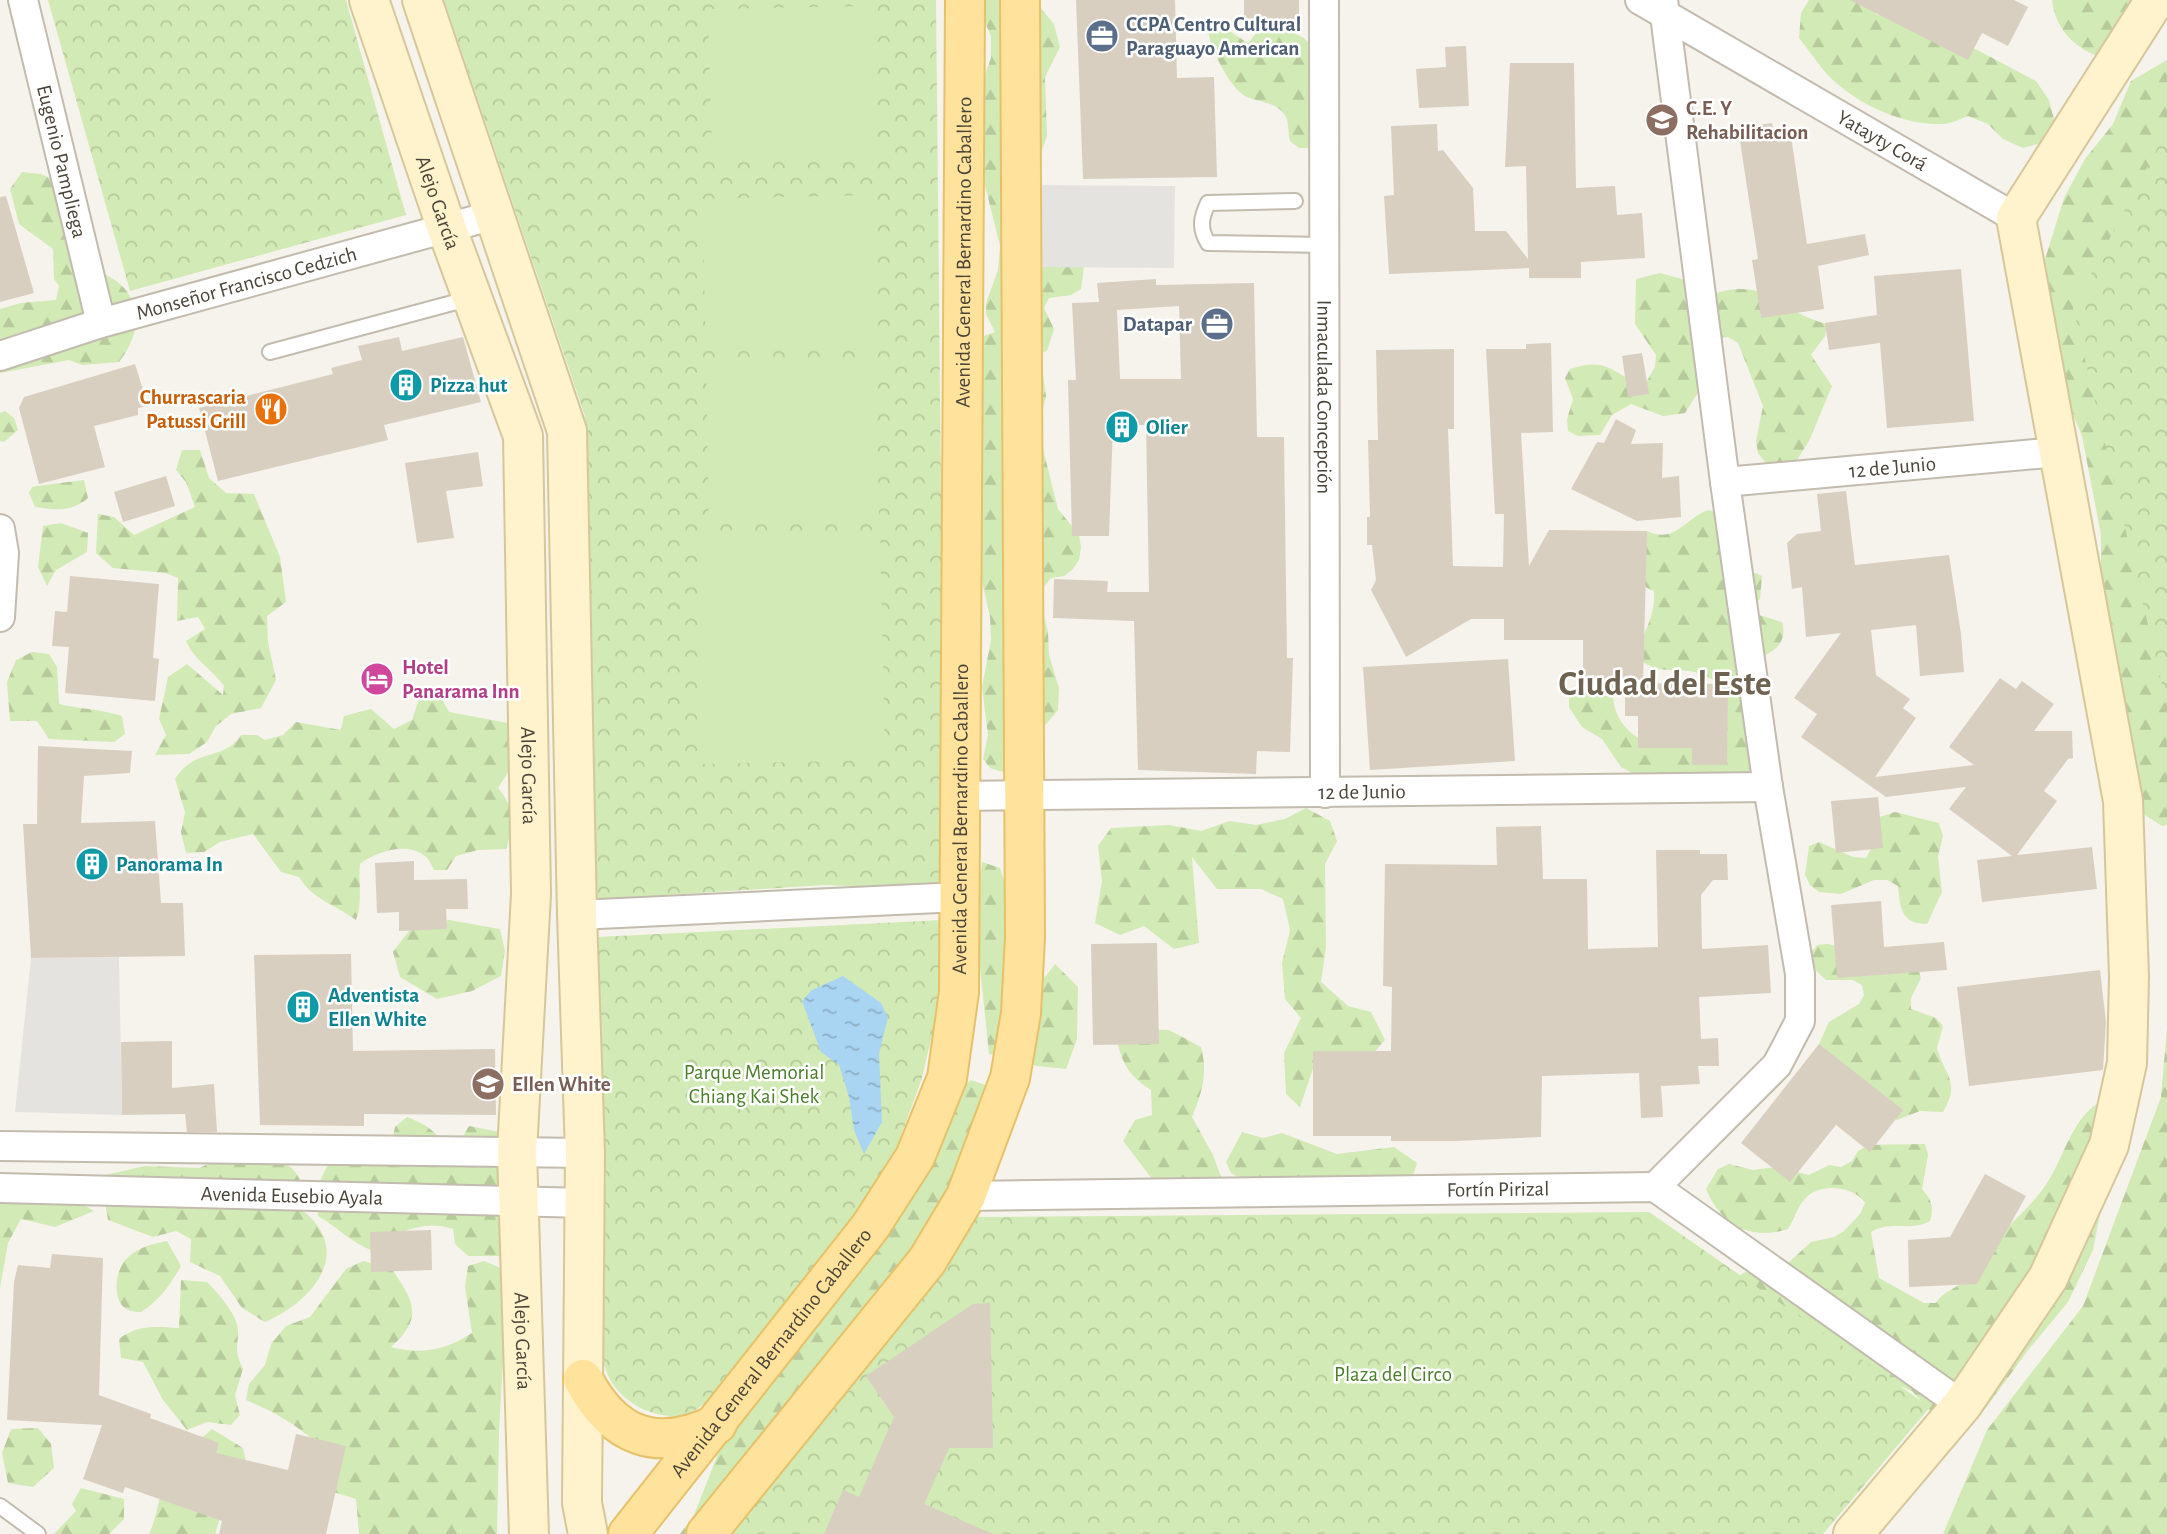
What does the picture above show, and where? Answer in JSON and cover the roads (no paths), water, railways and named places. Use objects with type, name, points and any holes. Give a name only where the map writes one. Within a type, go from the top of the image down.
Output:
[{"type":"main road","name":"Avenida General Bernardino Caballero","points":[[628,1534],[870,1227],[915,1157],[947,1078],[959,992],[958,796],[965,0]]},
{"type":"main road","points":[[706,1534],[927,1261],[966,1196],[1010,1078],[1021,1013],[1025,937],[1020,0]]},
{"type":"main road","points":[[583,1379],[595,1403],[614,1423],[638,1435],[666,1439],[692,1436],[717,1424]]},
{"type":"street","name":"Eugenio Pampliega","points":[[23,0],[100,323]]},
{"type":"street","name":"Alejo García","points":[[369,0],[447,229],[523,436],[531,894],[517,1152],[529,1534]]},
{"type":"street","points":[[422,0],[567,431],[585,1153],[582,1503],[588,1534]]},
{"type":"street","name":"Inmaculada Concepción","points":[[1324,0],[1325,793]]},
{"type":"street","name":"Yatayty Corá","points":[[1640,0],[1665,7],[2016,218]]},
{"type":"street","points":[[1853,1534],[1962,1405],[2048,1278],[2109,1145],[2127,1063],[2129,977],[2123,801],[2016,218],[2155,0]]},
{"type":"street","points":[[1665,7],[1725,482],[1768,787],[1800,974],[1800,1021],[1777,1065],[1655,1187],[1962,1405]]},
{"type":"street","name":"Monseñor Francisco Cedzich","points":[[0,356],[100,323],[494,215]]},
{"type":"street","name":"12 de Junio","points":[[1725,482],[2058,452]]},
{"type":"street","points":[[0,529],[4,553],[0,617]]},
{"type":"street","name":"12 de Junio","points":[[958,796],[1768,787]]},
{"type":"street","points":[[577,915],[960,897]]},
{"type":"street","points":[[0,1146],[585,1153]]},
{"type":"street","name":"Fortín Pirizal","points":[[966,1196],[1655,1187]]},
{"type":"street","name":"Avenida Eusebio Ayala","points":[[0,1188],[585,1203]]},
{"type":"lane","points":[[1296,201],[1208,204],[1201,218],[1203,234],[1208,243],[1324,245]]},
{"type":"lane","points":[[270,352],[472,297]]},
{"type":"lane","points":[[0,1506],[38,1534]]},
{"type":"water","points":[[843,976],[881,1003],[888,1017],[879,1054],[882,1122],[864,1154],[854,1130],[849,1097],[839,1065],[821,1052],[802,1001],[812,990]]},
{"type":"place","name":"CCPA Centro Cultural Paraguayo American","points":[[1102,36]]},
{"type":"place","name":"C.E. Y Rehabilitacion","points":[[1662,120]]},
{"type":"place","name":"Datapar","points":[[1217,324]]},
{"type":"place","name":"Pizza hut","points":[[406,385]]},
{"type":"place","name":"Churrascaria Patussi Grill","points":[[271,409]]},
{"type":"place","name":"Olier","points":[[1122,427]]},
{"type":"place","name":"Hotel Panarama Inn","points":[[377,679]]},
{"type":"place","name":"Panorama In","points":[[92,864]]},
{"type":"place","name":"Adventista Ellen White","points":[[303,1007]]},
{"type":"place","name":"Ellen White","points":[[488,1084]]},
{"type":"district","name":"Ciudad del Este","points":[[1665,683]]},
{"type":"park label","name":"Parque Memorial Chiang Kai Shek","points":[[754,1084]]},
{"type":"park label","name":"Plaza del Circo","points":[[1393,1374]]}]
